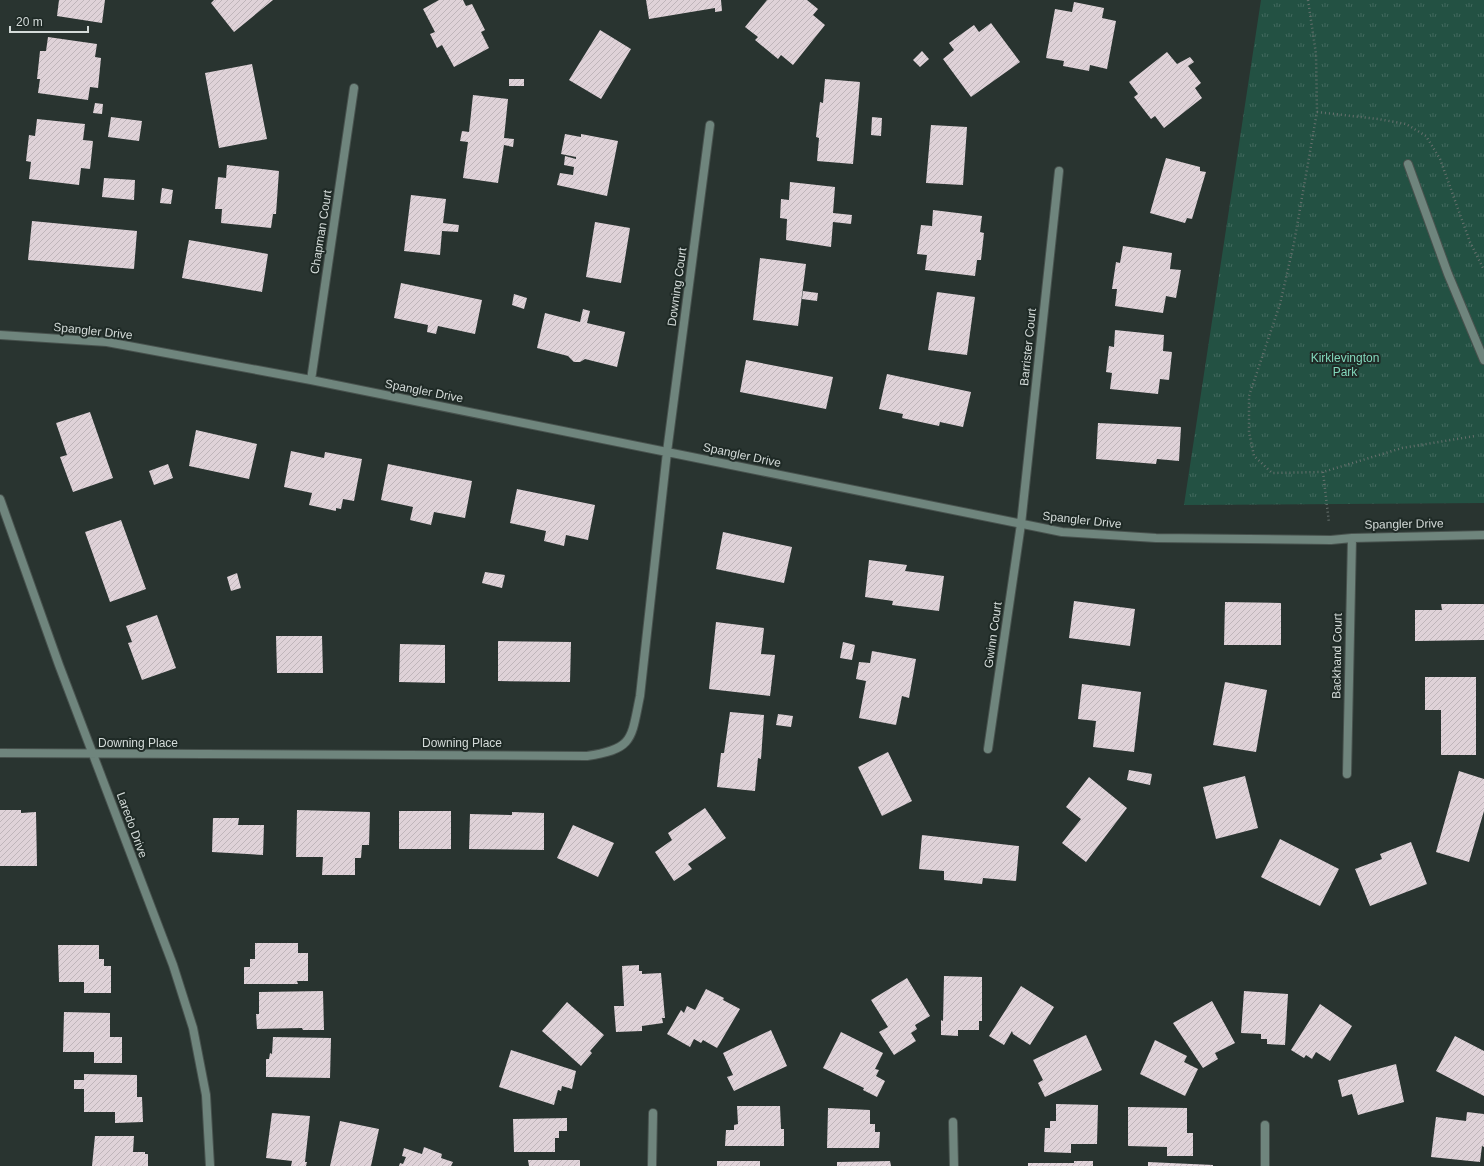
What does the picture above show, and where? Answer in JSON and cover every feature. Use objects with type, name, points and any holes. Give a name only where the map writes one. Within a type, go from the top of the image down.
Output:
[{"type":"street","name":"Chapman Court","points":[[311,380],[354,88]]},
{"type":"street","name":"Downing Court","points":[[667,452],[710,125]]},
{"type":"street","points":[[1408,164],[1448,274],[1484,360]]},
{"type":"street","name":"Barrister Court","points":[[1021,524],[1059,171]]},
{"type":"street","name":"Spangler Drive","points":[[0,335],[107,342],[311,380],[1062,532],[1156,538],[1331,540],[1352,538],[1484,535]]},
{"type":"street","name":"Downing Place","points":[[0,753],[94,755],[587,756],[609,752],[624,744],[632,734],[640,696],[667,452]]},
{"type":"street","name":"Laredo Drive","points":[[0,499],[59,665],[173,965],[193,1028],[206,1095],[210,1166]]},
{"type":"street","name":"Gwinn Court","points":[[988,749],[1021,524]]},
{"type":"street","name":"Backhand Court","points":[[1347,774],[1352,538]]},
{"type":"street","points":[[652,1166],[653,1113]]},
{"type":"street","points":[[953,1122],[954,1166]]},
{"type":"street","points":[[1265,1125],[1265,1166]]},
{"type":"path","points":[[1308,0],[1316,54],[1317,112],[1294,243],[1280,304],[1249,396],[1249,432],[1254,456],[1272,473],[1323,472],[1402,448],[1475,436]]},
{"type":"path","points":[[1323,472],[1331,540]]},
{"type":"green space","name":"Kirklevington Park","points":[[1261,0],[1484,0],[1484,503],[1184,505]]},
{"type":"building","points":[[59,0],[105,0],[102,23],[57,16]]},
{"type":"building","points":[[214,0],[273,0],[234,32],[211,3]]},
{"type":"building","points":[[439,0],[463,0],[466,6],[472,4],[485,30],[481,32],[489,48],[454,67],[442,45],[437,48],[430,34],[435,32],[423,9]]},
{"type":"building","points":[[646,0],[721,0],[722,11],[715,12],[715,8],[649,19]]},
{"type":"building","points":[[767,0],[807,0],[818,9],[813,15],[825,25],[793,65],[781,55],[778,59],[755,40],[758,37],[745,27]]},
{"type":"building","points":[[1074,2],[1104,8],[1102,18],[1116,21],[1107,69],[1090,65],[1089,71],[1063,66],[1064,61],[1046,58],[1055,9],[1072,12]]},
{"type":"building","points":[[991,23],[1020,62],[971,97],[943,59],[954,50],[949,43],[974,25],[979,32]]},
{"type":"building","points":[[600,30],[631,49],[601,99],[569,80]]},
{"type":"building","points":[[48,37],[97,44],[95,57],[101,58],[98,88],[90,87],[88,100],[38,93],[40,79],[37,79],[40,51],[46,51]]},
{"type":"building","points":[[922,51],[929,59],[920,67],[913,60]]},
{"type":"building","points":[[1167,52],[1177,64],[1190,57],[1194,62],[1188,66],[1201,83],[1195,88],[1202,98],[1164,128],[1155,116],[1151,119],[1134,97],[1138,94],[1129,82]]},
{"type":"building","points":[[252,64],[267,139],[219,148],[205,73]]},
{"type":"building","points":[[509,79],[524,79],[524,86],[509,86]]},
{"type":"building","points":[[825,79],[860,82],[853,164],[817,161],[819,138],[816,137],[820,102],[823,103]]},
{"type":"building","points":[[473,95],[508,99],[504,138],[514,139],[513,147],[504,145],[498,183],[463,178],[468,142],[460,141],[462,131],[469,132]]},
{"type":"building","points":[[95,103],[103,104],[102,114],[93,113]]},
{"type":"building","points":[[111,117],[142,121],[139,141],[108,137]]},
{"type":"building","points":[[872,117],[882,118],[881,136],[871,135]]},
{"type":"building","points":[[37,119],[85,124],[83,140],[93,141],[90,169],[81,168],[79,185],[29,179],[31,162],[26,161],[29,135],[35,136]]},
{"type":"building","points":[[931,125],[967,127],[963,185],[926,183]]},
{"type":"building","points":[[565,134],[581,137],[581,134],[618,141],[607,196],[557,185],[560,173],[573,175],[574,167],[564,165],[565,156],[576,159],[576,157],[561,154]]},
{"type":"building","points":[[1166,158],[1200,167],[1200,171],[1206,172],[1192,219],[1187,218],[1185,223],[1150,213]]},
{"type":"building","points":[[227,165],[279,171],[276,214],[273,214],[271,228],[221,223],[222,209],[215,209],[218,177],[226,178]]},
{"type":"building","points":[[104,178],[135,180],[134,200],[102,197]]},
{"type":"building","points":[[790,182],[835,187],[833,213],[852,215],[851,224],[833,222],[831,247],[786,240],[787,219],[780,218],[781,199],[789,200]]},
{"type":"building","points":[[162,188],[173,190],[171,204],[160,203]]},
{"type":"building","points":[[411,195],[446,199],[443,223],[459,225],[458,232],[442,231],[440,255],[404,251]]},
{"type":"building","points":[[933,210],[982,216],[980,232],[984,233],[981,260],[977,260],[975,276],[925,270],[927,255],[917,254],[921,225],[932,226]]},
{"type":"building","points":[[32,221],[137,231],[134,269],[28,260]]},
{"type":"building","points":[[595,222],[630,228],[621,283],[586,277]]},
{"type":"building","points":[[189,240],[268,254],[262,292],[182,278]]},
{"type":"building","points":[[1123,246],[1172,253],[1170,269],[1181,270],[1176,298],[1166,296],[1163,313],[1115,306],[1117,289],[1112,289],[1116,262],[1120,263]]},
{"type":"building","points":[[760,258],[806,264],[798,326],[753,320]]},
{"type":"building","points":[[401,283],[482,300],[475,334],[438,326],[436,334],[427,332],[428,325],[394,318]]},
{"type":"building","points":[[803,291],[818,293],[817,301],[802,299]]},
{"type":"building","points":[[937,292],[975,297],[967,355],[928,350]]},
{"type":"building","points":[[514,294],[527,298],[524,309],[512,305]]},
{"type":"building","points":[[583,309],[590,311],[587,323],[625,332],[617,367],[585,359],[580,362],[574,362],[568,356],[537,348],[545,313],[580,322]]},
{"type":"building","points":[[1115,330],[1164,335],[1163,351],[1172,352],[1169,380],[1160,379],[1158,394],[1110,389],[1112,373],[1106,372],[1109,346],[1114,347]]},
{"type":"building","points":[[746,360],[833,377],[826,409],[740,392]]},
{"type":"building","points":[[887,374],[971,392],[963,427],[940,422],[939,426],[902,418],[903,414],[879,409]]},
{"type":"building","points":[[90,412],[113,478],[73,492],[60,457],[67,455],[56,423]]},
{"type":"building","points":[[1098,423],[1181,427],[1179,461],[1157,459],[1156,464],[1096,459]]},
{"type":"building","points":[[196,430],[257,444],[249,479],[189,466]]},
{"type":"building","points":[[291,451],[324,458],[325,452],[362,459],[354,501],[343,499],[341,509],[336,508],[336,511],[309,505],[312,493],[284,487]]},
{"type":"building","points":[[168,464],[173,478],[154,485],[149,471]]},
{"type":"building","points":[[388,464],[472,481],[465,518],[434,512],[431,525],[410,520],[413,507],[381,500]]},
{"type":"building","points":[[517,489],[595,505],[588,540],[566,535],[564,546],[544,541],[546,531],[510,523]]},
{"type":"building","points":[[121,520],[146,589],[110,602],[85,532]]},
{"type":"building","points":[[723,532],[792,547],[784,583],[716,569]]},
{"type":"building","points":[[869,560],[907,565],[905,571],[944,576],[939,611],[892,605],[893,601],[865,597]]},
{"type":"building","points":[[485,572],[505,575],[502,588],[482,583]]},
{"type":"building","points":[[237,573],[241,588],[231,591],[227,577]]},
{"type":"building","points":[[1074,601],[1135,609],[1130,646],[1069,638]]},
{"type":"building","points":[[1225,602],[1281,603],[1281,645],[1224,645]]},
{"type":"building","points":[[1441,604],[1484,604],[1484,640],[1415,641],[1415,610],[1442,610]]},
{"type":"building","points":[[157,615],[176,668],[142,680],[128,643],[132,642],[126,626]]},
{"type":"building","points":[[716,622],[764,628],[761,654],[775,655],[770,696],[709,689]]},
{"type":"building","points":[[276,636],[322,636],[323,673],[277,673]]},
{"type":"building","points":[[498,641],[571,642],[570,682],[498,681]]},
{"type":"building","points":[[843,642],[855,645],[852,660],[840,658]]},
{"type":"building","points":[[400,644],[445,645],[445,683],[399,682]]},
{"type":"building","points":[[872,651],[916,659],[909,698],[902,696],[896,725],[859,718],[866,681],[856,679],[859,662],[870,663]]},
{"type":"building","points":[[1425,677],[1476,677],[1476,755],[1441,755],[1441,710],[1425,710]]},
{"type":"building","points":[[1225,682],[1267,690],[1256,752],[1213,745]]},
{"type":"building","points":[[1082,684],[1141,692],[1134,752],[1093,747],[1096,721],[1078,719]]},
{"type":"building","points":[[730,712],[764,715],[761,759],[758,758],[755,791],[717,787],[721,753],[724,753]]},
{"type":"building","points":[[778,714],[793,716],[791,727],[776,725]]},
{"type":"building","points":[[888,752],[912,801],[882,816],[858,767]]},
{"type":"building","points":[[1129,770],[1152,774],[1150,785],[1127,780]]},
{"type":"building","points":[[1459,771],[1484,779],[1484,811],[1469,862],[1436,852]]},
{"type":"building","points":[[1245,776],[1258,828],[1216,839],[1203,787]]},
{"type":"building","points":[[1089,777],[1127,808],[1086,862],[1062,843],[1081,819],[1066,807]]},
{"type":"building","points":[[705,808],[726,838],[688,864],[692,869],[674,881],[655,852],[672,840],[668,833]]},
{"type":"building","points":[[0,810],[21,810],[21,813],[36,812],[37,866],[0,866]]},
{"type":"building","points":[[297,810],[370,812],[369,845],[362,845],[361,858],[355,858],[355,875],[322,875],[323,857],[296,857]]},
{"type":"building","points":[[399,811],[451,811],[451,849],[399,849]]},
{"type":"building","points":[[512,812],[544,813],[544,850],[469,849],[470,814],[512,815]]},
{"type":"building","points":[[213,818],[239,818],[238,825],[264,825],[263,855],[212,852]]},
{"type":"building","points":[[573,825],[614,843],[598,877],[557,858]]},
{"type":"building","points":[[922,835],[1019,846],[1016,881],[983,878],[982,884],[944,880],[944,871],[919,869]]},
{"type":"building","points":[[1280,839],[1339,869],[1320,906],[1261,877]]},
{"type":"building","points":[[1411,842],[1427,884],[1370,906],[1355,869],[1382,859],[1380,854]]},
{"type":"building","points":[[255,943],[298,943],[298,953],[308,953],[308,981],[297,981],[298,984],[244,984],[244,967],[250,967],[250,959],[255,959]]},
{"type":"building","points":[[58,945],[99,945],[99,959],[104,959],[104,966],[111,966],[111,993],[84,993],[84,982],[59,982]]},
{"type":"building","points":[[639,965],[639,971],[642,971],[642,974],[661,973],[665,1018],[662,1018],[663,1023],[642,1026],[642,1031],[616,1032],[614,1006],[624,1006],[622,966]]},
{"type":"building","points":[[944,976],[982,977],[982,1021],[979,1021],[979,1030],[958,1030],[958,1036],[941,1035],[941,1020],[943,1021]]},
{"type":"building","points":[[907,978],[930,1016],[915,1025],[917,1029],[911,1033],[916,1041],[894,1055],[879,1032],[888,1027],[871,1000]]},
{"type":"building","points":[[1021,986],[1054,1007],[1030,1045],[1013,1034],[1012,1031],[1004,1045],[989,1036]]},
{"type":"building","points":[[706,989],[724,998],[723,1000],[740,1009],[717,1048],[703,1040],[701,1043],[694,1039],[690,1047],[667,1034],[681,1010],[684,1013],[687,1006],[695,1010]]},
{"type":"building","points":[[323,991],[324,1030],[303,1030],[302,1028],[257,1029],[256,1014],[259,1014],[259,992]]},
{"type":"building","points":[[1244,991],[1288,994],[1285,1045],[1267,1044],[1267,1039],[1261,1039],[1261,1034],[1241,1033]]},
{"type":"building","points":[[1212,1001],[1235,1043],[1215,1053],[1218,1059],[1203,1068],[1173,1023]]},
{"type":"building","points":[[567,1002],[604,1035],[590,1051],[592,1053],[581,1066],[542,1031]]},
{"type":"building","points":[[1320,1004],[1352,1026],[1330,1061],[1316,1052],[1312,1059],[1306,1055],[1304,1058],[1291,1050]]},
{"type":"building","points":[[64,1012],[110,1013],[110,1037],[122,1037],[122,1063],[94,1063],[94,1052],[63,1052]]},
{"type":"building","points":[[771,1030],[787,1066],[734,1091],[727,1077],[733,1075],[723,1053]]},
{"type":"building","points":[[841,1032],[883,1053],[875,1069],[879,1070],[876,1076],[885,1081],[877,1097],[863,1090],[864,1088],[823,1068]]},
{"type":"building","points":[[1086,1035],[1102,1070],[1045,1097],[1038,1083],[1043,1080],[1033,1060]]},
{"type":"building","points":[[1455,1036],[1484,1051],[1484,1096],[1436,1071]]},
{"type":"building","points":[[273,1037],[331,1038],[330,1078],[266,1077],[266,1059],[269,1059],[270,1053],[272,1054]]},
{"type":"building","points":[[1155,1040],[1187,1056],[1184,1062],[1198,1069],[1185,1096],[1140,1074]]},
{"type":"building","points":[[511,1050],[576,1071],[572,1089],[562,1086],[561,1091],[558,1090],[554,1105],[499,1087]]},
{"type":"building","points":[[1396,1064],[1404,1102],[1358,1115],[1352,1094],[1342,1097],[1338,1080]]},
{"type":"building","points":[[84,1074],[137,1075],[137,1097],[142,1097],[143,1122],[115,1123],[115,1112],[84,1112],[84,1089],[74,1089],[74,1080],[84,1080]]},
{"type":"building","points":[[1056,1104],[1098,1105],[1097,1144],[1071,1144],[1071,1153],[1044,1152],[1045,1128],[1050,1128],[1050,1121],[1056,1121]]},
{"type":"building","points":[[737,1106],[780,1106],[781,1129],[784,1129],[784,1146],[725,1146],[726,1130],[734,1130],[734,1125],[738,1124]]},
{"type":"building","points":[[1128,1107],[1187,1108],[1187,1133],[1193,1133],[1193,1156],[1167,1156],[1167,1147],[1128,1146]]},
{"type":"building","points":[[828,1108],[870,1110],[870,1124],[875,1124],[875,1132],[880,1132],[879,1148],[827,1148]]},
{"type":"building","points":[[1467,1112],[1484,1114],[1484,1147],[1482,1146],[1480,1162],[1431,1157],[1436,1117],[1466,1121]]},
{"type":"building","points":[[272,1113],[310,1116],[305,1162],[307,1162],[306,1166],[291,1166],[292,1161],[266,1158]]},
{"type":"building","points":[[567,1118],[567,1131],[559,1131],[559,1138],[555,1138],[555,1152],[514,1152],[513,1119]]},
{"type":"building","points":[[340,1121],[379,1129],[371,1166],[330,1166]]},
{"type":"building","points":[[95,1136],[134,1136],[133,1152],[145,1152],[145,1154],[148,1154],[148,1166],[92,1166]]},
{"type":"building","points":[[424,1147],[442,1154],[441,1158],[453,1162],[451,1166],[399,1166],[400,1163],[403,1164],[406,1157],[402,1156],[404,1148],[422,1154]]},
{"type":"building","points":[[528,1160],[580,1160],[580,1166],[529,1166]]},
{"type":"building","points":[[717,1161],[760,1161],[760,1166],[717,1166]]},
{"type":"building","points":[[890,1161],[891,1166],[837,1166],[837,1162]]},
{"type":"building","points":[[1074,1161],[1093,1161],[1093,1166],[1028,1166],[1028,1163],[1074,1163]]},
{"type":"building","points":[[1148,1162],[1213,1165],[1213,1166],[1148,1166]]}]
